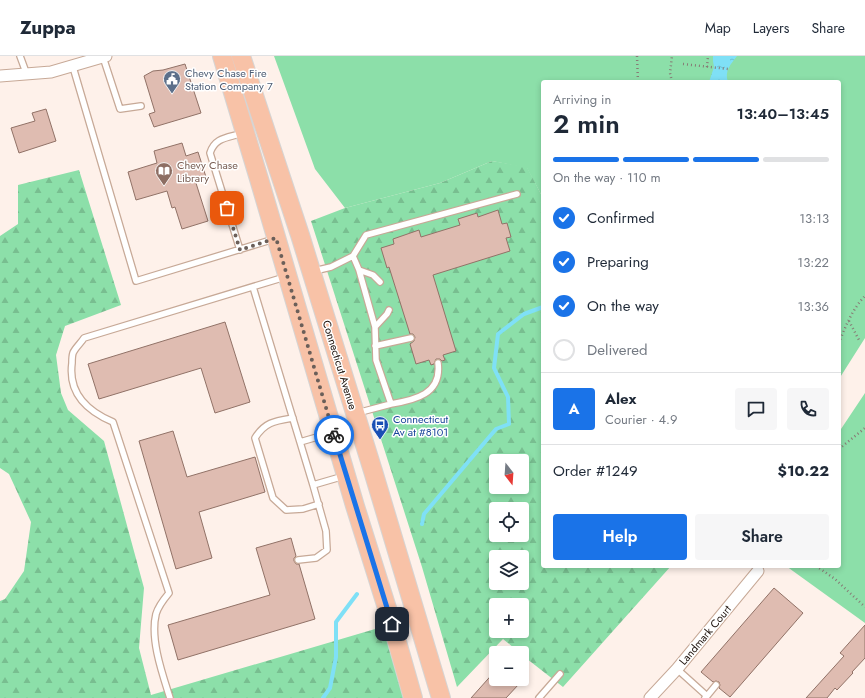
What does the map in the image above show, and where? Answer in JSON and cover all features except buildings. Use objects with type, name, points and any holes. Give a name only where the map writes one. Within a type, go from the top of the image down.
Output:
[{"type":"main road","name":"Connecticut Avenue","points":[[222,56],[238,71],[311,271],[421,626],[441,698]]},
{"type":"main road","name":"Connecticut Avenue","points":[[238,71],[245,133],[413,698]]},
{"type":"street","points":[[0,76],[51,72],[73,67],[101,57]]},
{"type":"street","name":"Landmark Court","points":[[650,698],[677,669],[758,571]]},
{"type":"lane","points":[[20,56],[26,75]]},
{"type":"lane","points":[[101,57],[120,109],[141,106]]},
{"type":"lane","points":[[73,67],[136,281],[276,238]]},
{"type":"lane","points":[[240,250],[210,153],[212,145],[219,140],[245,133]]},
{"type":"lane","points":[[311,271],[330,267],[352,256],[366,235],[516,194]]},
{"type":"lane","points":[[352,256],[359,270],[375,327],[376,360],[392,404]]},
{"type":"lane","points":[[359,270],[373,275],[380,282]]},
{"type":"lane","points":[[170,698],[155,640],[154,628],[156,612],[168,593],[113,422],[103,418],[88,408],[75,391],[70,374],[73,353],[84,338],[288,277]]},
{"type":"lane","points":[[253,287],[326,531],[327,550],[316,558],[298,560]]},
{"type":"lane","points":[[375,327],[389,310]]},
{"type":"lane","points":[[375,346],[411,338]]},
{"type":"lane","points":[[355,414],[408,401],[431,390],[437,377],[439,369],[438,363]]},
{"type":"lane","points":[[293,418],[276,421],[261,428],[255,438],[273,498],[286,510],[303,509],[319,504]]},
{"type":"lane","points":[[300,442],[333,432]]},
{"type":"lane","points":[[313,485],[346,476]]},
{"type":"lane","points":[[677,669],[706,697],[716,685]]},
{"type":"lane","points":[[539,698],[560,674]]},
{"type":"path","points":[[637,56],[638,80]]},
{"type":"path","points":[[672,56],[670,73],[672,80]]},
{"type":"path","points":[[708,56],[708,66]]},
{"type":"path","points":[[683,64],[728,69]]},
{"type":"path","points":[[841,338],[849,320],[860,301],[865,296]]},
{"type":"path","points":[[849,320],[859,340]]},
{"type":"path","points":[[841,447],[865,428]]},
{"type":"path","points":[[819,568],[835,579],[865,607]]},
{"type":"green space","points":[[274,56],[865,56],[865,338],[841,376],[841,80],[541,80],[541,194],[527,168],[492,161],[440,183],[345,208],[315,169]]},
{"type":"green space","points":[[492,161],[527,167],[541,194],[541,568],[669,568],[563,687],[529,660],[529,646],[512,646],[503,639],[496,646],[489,646],[489,654],[457,687],[422,567],[311,221],[345,208],[440,183]]},
{"type":"green space","points":[[79,170],[121,305],[65,326],[56,355],[61,393],[68,410],[104,441],[144,588],[139,648],[151,695],[392,624],[413,698],[0,698],[0,601],[5,599],[24,571],[31,522],[9,474],[0,468],[0,236],[18,224],[18,185]]},
{"type":"green space","points":[[865,393],[865,623],[789,568],[841,568],[841,429]]},
{"type":"water","points":[[713,56],[737,56],[730,65],[727,74],[728,80],[710,80],[714,67]]},
{"type":"waterway","points":[[422,524],[424,514],[496,429],[509,424],[508,397],[494,368],[498,334],[524,314],[541,308]]},
{"type":"waterway","points":[[323,698],[330,688],[336,657],[336,622],[357,594]]},
{"type":"way so far","points":[[227,208],[240,250],[276,238],[334,435]]},
{"type":"place","name":"Chevy Chase Fire Station Company 7","points":[[172,94]]},
{"type":"place","name":"Chevy Chase Library","points":[[164,186]]},
{"type":"place","name":"Connecticut Av at #8101","points":[[380,440]]},
{"type":"route","points":[[334,435],[392,624]]}]
